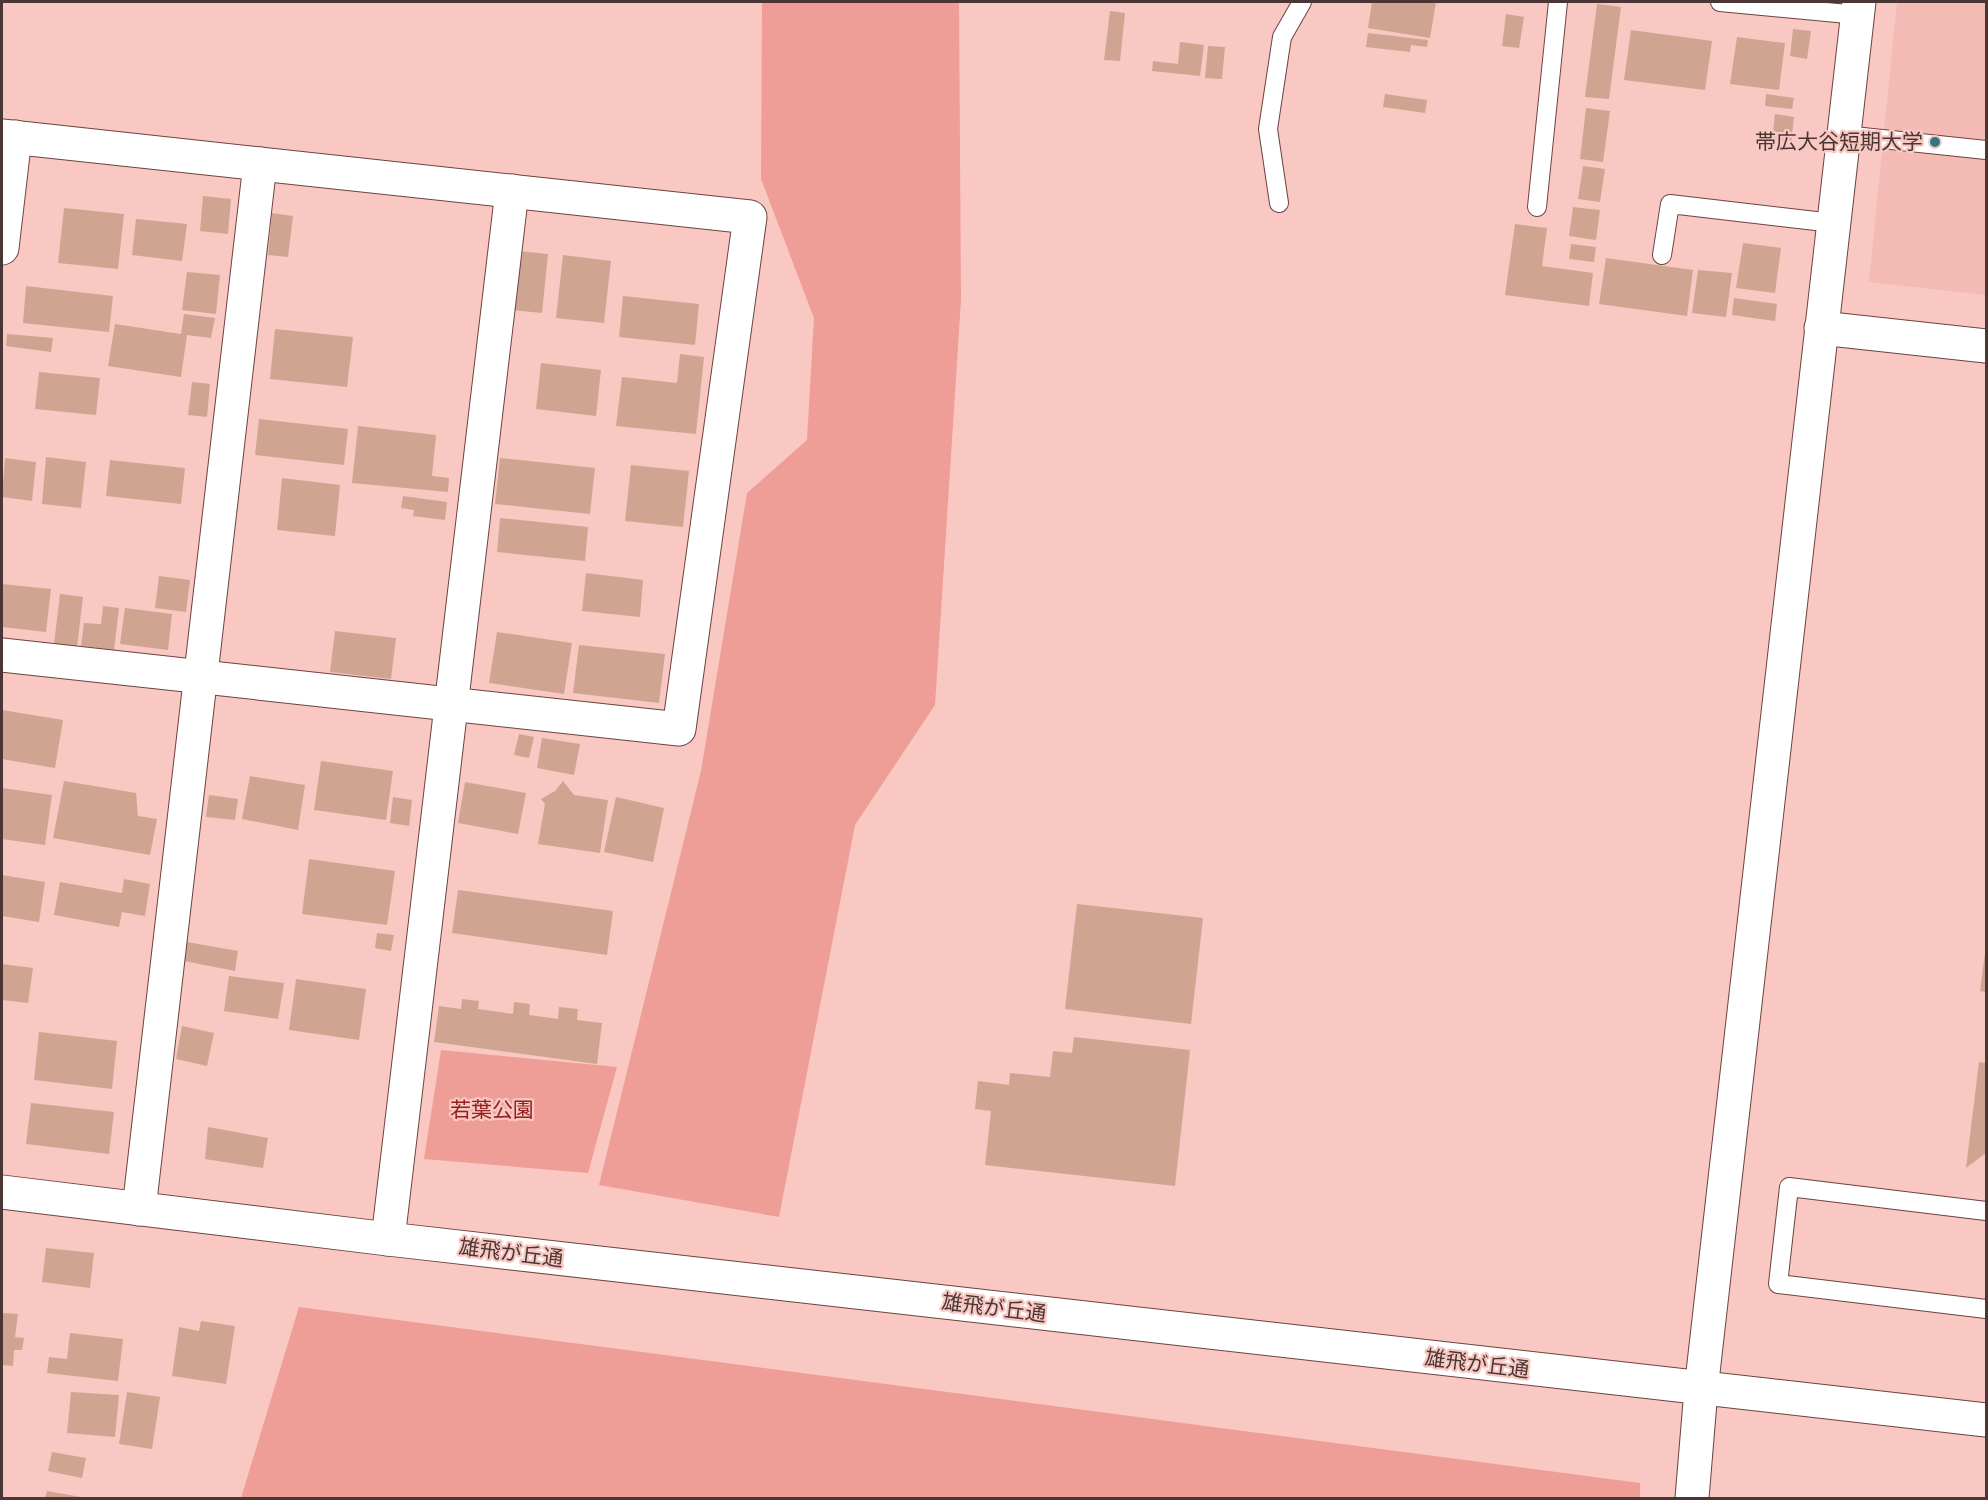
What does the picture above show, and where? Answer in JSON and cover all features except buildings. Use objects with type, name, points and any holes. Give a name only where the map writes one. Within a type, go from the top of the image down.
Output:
[{"type":"street","points":[[1692,1498],[1701,1389],[1859,8]]},
{"type":"street","points":[[2,248],[8,136],[750,217],[679,729],[2,655]]},
{"type":"street","points":[[139,1209],[260,164]]},
{"type":"street","points":[[388,1239],[512,191]]},
{"type":"street","points":[[1821,328],[1986,346]]},
{"type":"street","name":"雄飛が丘通","points":[[2,1192],[388,1239],[1986,1420]]},
{"type":"lane","points":[[1279,203],[1268,129],[1282,37],[1302,2]]},
{"type":"lane","points":[[1537,207],[1558,2]]},
{"type":"lane","points":[[1720,2],[1859,8]]},
{"type":"lane","points":[[1844,135],[1986,150]]},
{"type":"lane","points":[[1662,255],[1670,204],[1833,223]]},
{"type":"lane","points":[[1986,1211],[1789,1187],[1778,1284],[1986,1309]]},
{"type":"shaded area","name":"帯広大谷短期大学","points":[[1897,2],[1986,2],[1986,295],[1869,282]]},
{"type":"green space","points":[[762,2],[959,2],[961,300],[935,705],[855,825],[779,1217],[599,1185],[701,771],[747,493],[807,440],[814,318],[761,179]]},
{"type":"green space","name":"若葉公園","points":[[441,1050],[617,1067],[588,1173],[424,1159]]},
{"type":"green space","points":[[299,1307],[1640,1483],[1640,1498],[241,1498]]},
{"type":"place","name":"帯広大谷短期大学","points":[[1935,142]]}]
